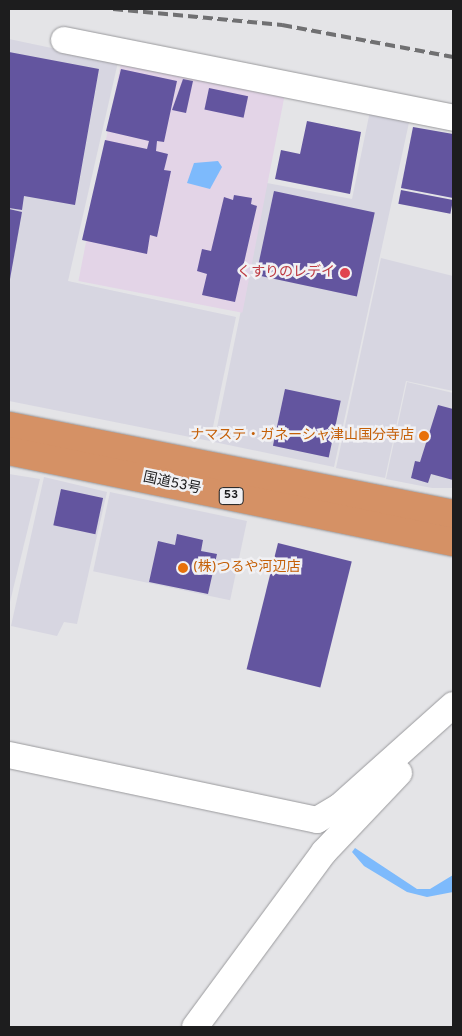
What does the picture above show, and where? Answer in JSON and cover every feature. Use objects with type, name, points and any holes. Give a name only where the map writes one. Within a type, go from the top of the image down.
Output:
[{"type":"highway","name":"国道53号","points":[[9,426],[453,514]]},
{"type":"highway","name":"国道53号","points":[[9,451],[58,469],[233,506],[453,542]]},
{"type":"street","points":[[64,40],[453,118]]},
{"type":"street","points":[[9,755],[316,820],[334,812],[399,750],[450,716]]},
{"type":"street","points":[[195,1027],[324,852],[425,746],[450,716]]},
{"type":"shaded area","points":[[9,39],[118,62],[68,281],[236,317],[210,441],[9,401]]},
{"type":"shaded area","points":[[121,62],[285,94],[242,313],[78,281]]},
{"type":"shaded area","points":[[370,111],[410,118],[334,467],[214,442],[267,183],[352,199]]},
{"type":"shaded area","points":[[381,258],[453,276],[453,391],[406,381],[385,478],[336,468]]},
{"type":"shaded area","name":"ナマステ・ガネーシャ津山国分寺店","points":[[407,382],[453,393],[453,488],[432,488],[386,479]]},
{"type":"shaded area","points":[[9,474],[40,479],[9,606]]},
{"type":"shaded area","points":[[44,477],[107,492],[77,624],[64,622],[57,636],[11,626]]},
{"type":"shaded area","points":[[110,492],[247,521],[230,600],[93,571]]},
{"type":"water","points":[[218,161],[222,167],[210,189],[187,183],[194,163]]},
{"type":"water","points":[[355,848],[417,889],[430,889],[453,875],[453,892],[427,897],[407,892],[364,866],[352,852]]},
{"type":"building","points":[[9,52],[99,69],[75,205],[24,196],[22,210],[9,208]]},
{"type":"building","points":[[121,69],[177,81],[164,142],[157,141],[156,151],[168,154],[164,170],[171,171],[157,237],[150,235],[147,254],[82,240],[105,140],[147,149],[149,141],[106,131]]},
{"type":"building","points":[[183,79],[193,81],[186,113],[172,110]]},
{"type":"building","points":[[209,88],[248,96],[244,118],[204,110]]},
{"type":"building","points":[[307,121],[361,132],[350,194],[275,179],[281,150],[300,154]]},
{"type":"building","points":[[413,127],[453,134],[453,198],[401,188]]},
{"type":"building","points":[[401,190],[453,200],[450,214],[398,204]]},
{"type":"building","points":[[274,191],[375,212],[357,297],[256,275]]},
{"type":"building","points":[[234,195],[252,198],[251,204],[257,206],[235,302],[202,295],[207,274],[197,271],[202,249],[211,251],[224,197],[233,200]]},
{"type":"building","points":[[9,209],[22,212],[10,279],[9,279]]},
{"type":"building","points":[[285,389],[341,401],[329,458],[273,446]]},
{"type":"building","name":"ナマステ・ガネーシャ津山国分寺店","points":[[438,405],[453,409],[453,480],[431,474],[428,483],[411,478],[415,461],[420,462]]},
{"type":"building","points":[[61,489],[103,498],[95,534],[53,525]]},
{"type":"building","name":"(株)つるや河辺店","points":[[177,534],[203,540],[201,551],[217,554],[208,594],[149,582],[158,541],[175,545]]},
{"type":"building","points":[[278,543],[352,561],[320,688],[247,669]]},
{"type":"railway","points":[[113,9],[282,25],[453,57]]},
{"type":"place","name":"くすりのレデイ","points":[[345,273]]},
{"type":"place","name":"ナマステ・ガネーシャ津山国分寺店","points":[[424,436]]},
{"type":"place","name":"(株)つるや河辺店","points":[[183,568]]}]
